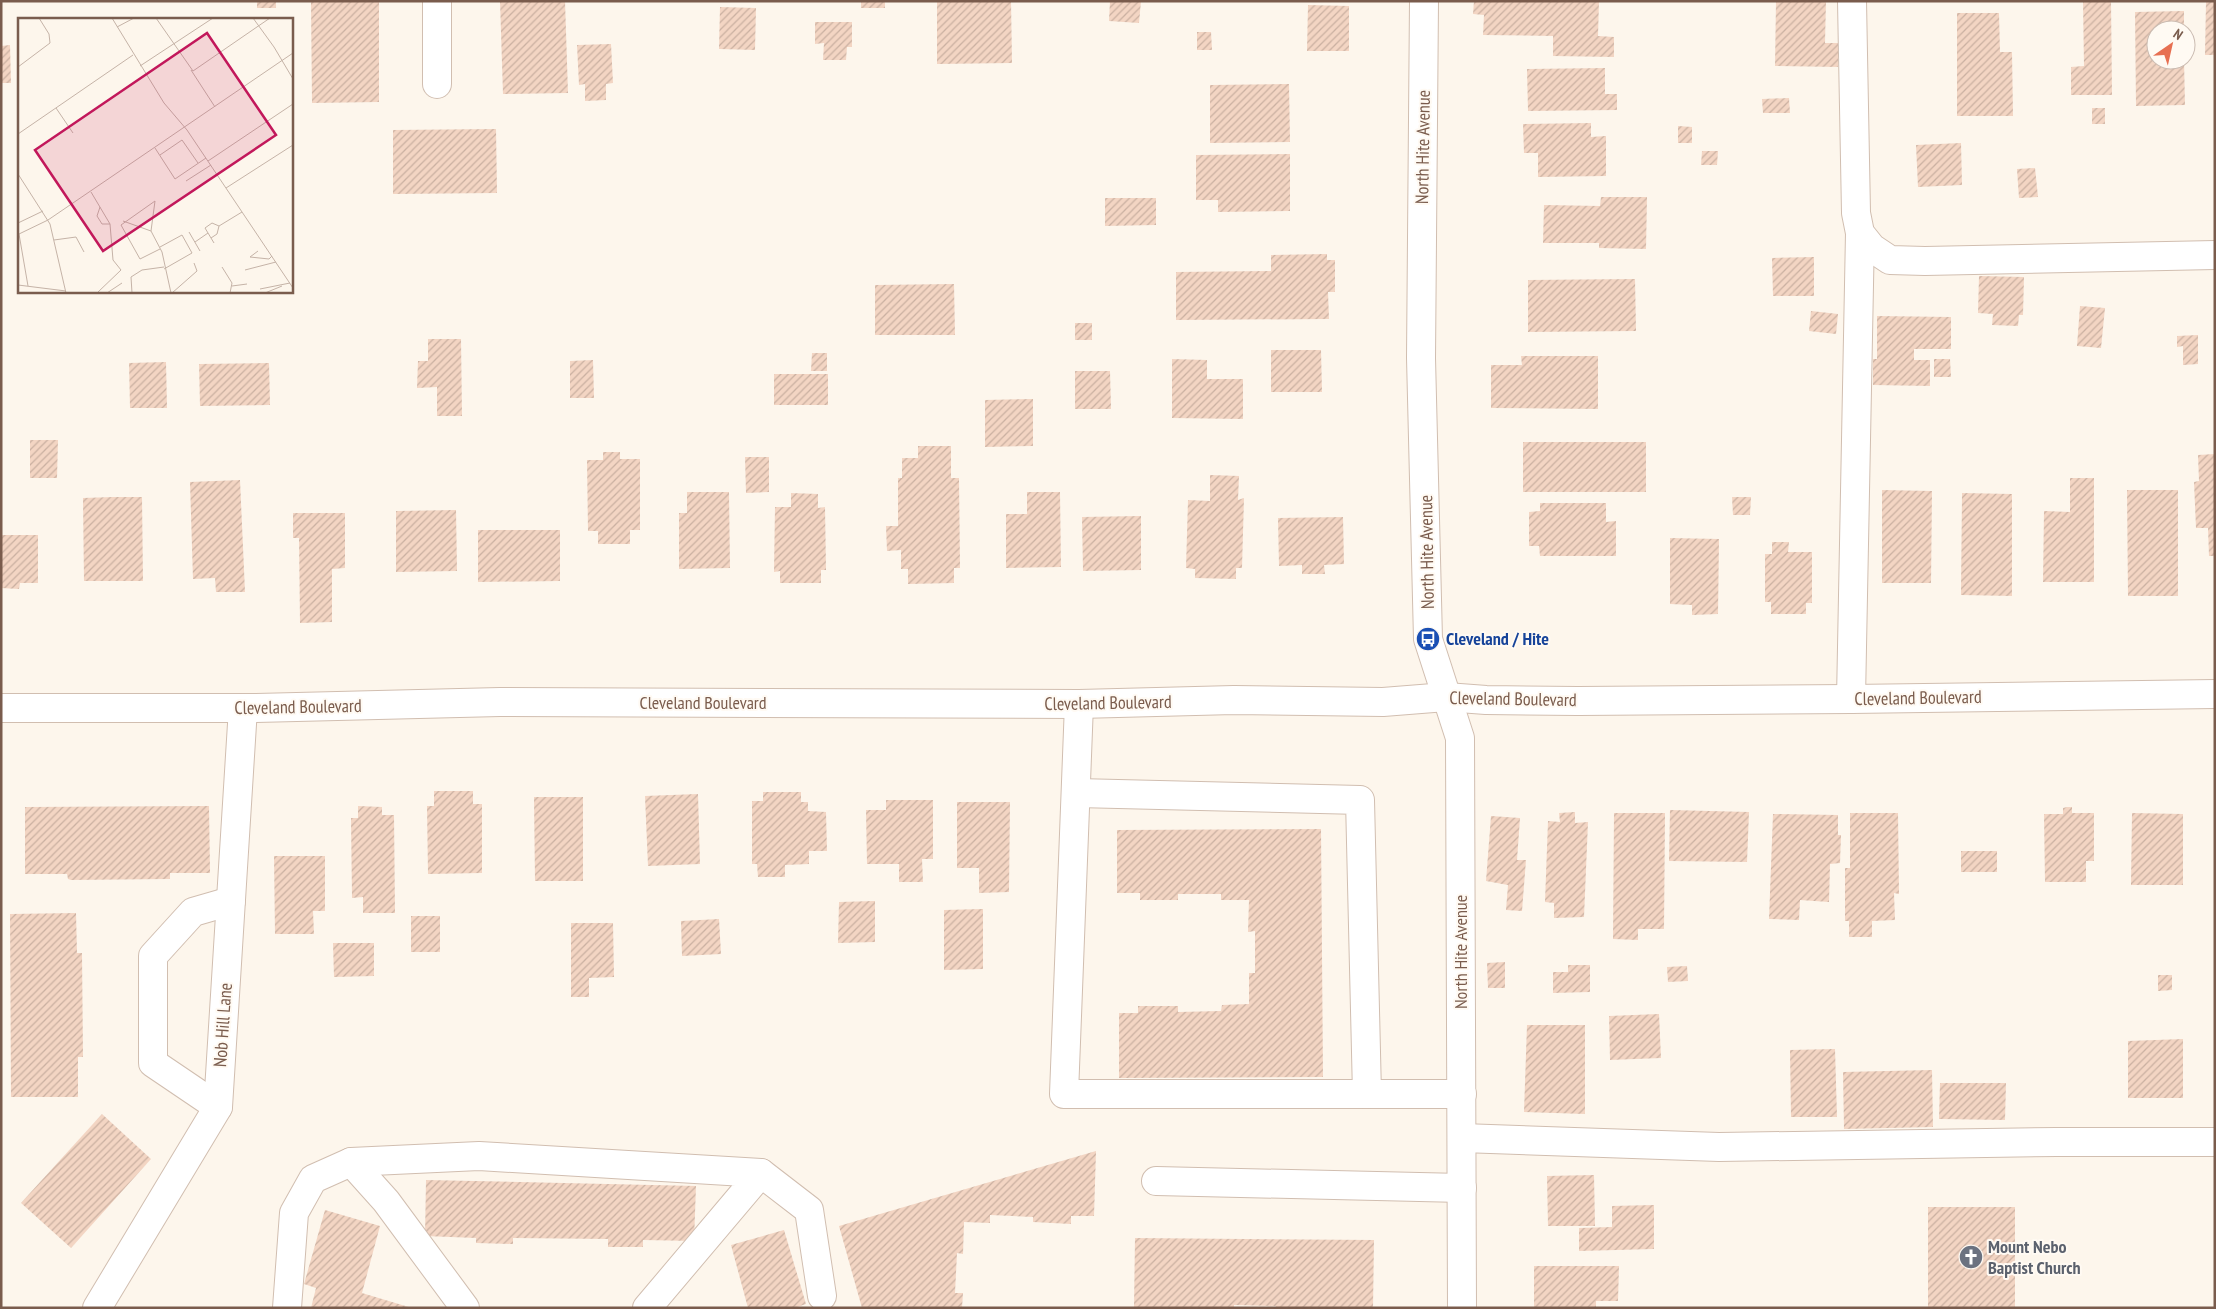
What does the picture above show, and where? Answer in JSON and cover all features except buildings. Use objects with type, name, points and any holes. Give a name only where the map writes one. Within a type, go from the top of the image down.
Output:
[{"type":"street","points":[[437,1],[437,84]]},
{"type":"street","name":"North Hite Avenue","points":[[1424,1],[1421,358],[1428,639],[1460,738],[1462,1308]]},
{"type":"street","points":[[1851,699],[1860,233],[1856,213],[1852,1]]},
{"type":"street","points":[[1860,233],[1872,248],[1890,260],[1925,261],[2215,255]]},
{"type":"street","name":"Cleveland Boulevard","points":[[1,708],[243,708],[500,702],[1080,704],[1234,700],[1383,702],[1446,697],[1486,700],[1578,701],[2215,694]]},
{"type":"street","points":[[1080,704],[1064,1094],[1462,1094]]},
{"type":"street","name":"Nob Hill Lane","points":[[97,1308],[218,1107],[243,708]]},
{"type":"street","points":[[1077,793],[1360,800],[1366,1094]]},
{"type":"street","points":[[218,1107],[153,1063],[153,956],[193,912],[231,901]]},
{"type":"street","points":[[1462,1138],[1719,1147],[2057,1142],[2215,1142]]},
{"type":"street","points":[[287,1308],[294,1213],[313,1179],[351,1162],[480,1156],[761,1173],[809,1210],[822,1296]]},
{"type":"street","points":[[351,1162],[386,1201],[464,1308]]},
{"type":"street","points":[[647,1308],[761,1173]]},
{"type":"street","points":[[1156,1181],[1462,1188]]},
{"type":"place","name":"Cleveland / Hite","points":[[1428,639]]},
{"type":"place","name":"Mount Nebo Baptist Church","points":[[1971,1257]]}]
